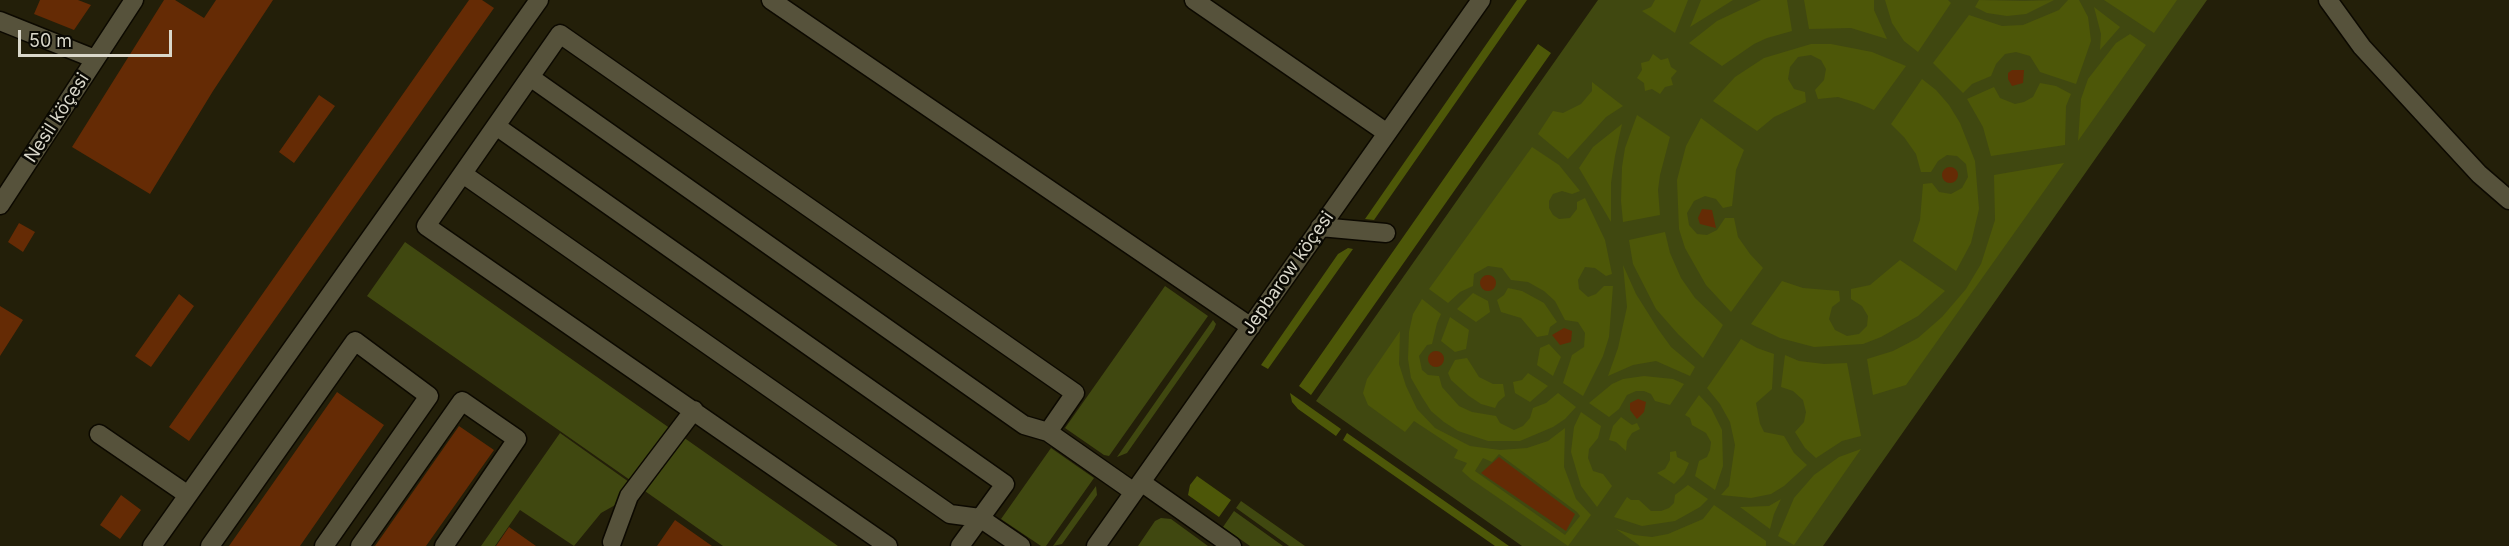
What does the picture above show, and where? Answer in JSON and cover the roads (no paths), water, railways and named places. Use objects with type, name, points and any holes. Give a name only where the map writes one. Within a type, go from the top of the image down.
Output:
[{"type":"street","name":"Nesil köçesi","points":[[0,205],[134,0]]},
{"type":"street","points":[[152,546],[539,0]]},
{"type":"street","points":[[771,0],[1251,327]]},
{"type":"street","points":[[1194,0],[1387,133]]},
{"type":"street","name":"Jepbarow köçesi","points":[[1096,546],[1481,0]]},
{"type":"street","points":[[2328,0],[2362,47],[2479,174],[2509,200]]},
{"type":"street","points":[[0,21],[95,59]]},
{"type":"street","points":[[888,546],[426,226],[560,34],[1075,393],[1048,432]]},
{"type":"street","points":[[530,77],[1024,425],[1048,432],[1232,546]]},
{"type":"street","points":[[496,126],[1005,484],[960,546]]},
{"type":"street","points":[[463,174],[950,514],[980,518],[1021,546]]},
{"type":"street","points":[[1320,227],[1386,233]]},
{"type":"street","points":[[210,546],[355,341],[429,396],[324,546]]},
{"type":"street","points":[[360,546],[462,401],[517,439],[444,546]]},
{"type":"street","points":[[613,545],[629,496],[694,410]]},
{"type":"street","points":[[99,434],[188,495]]}]
